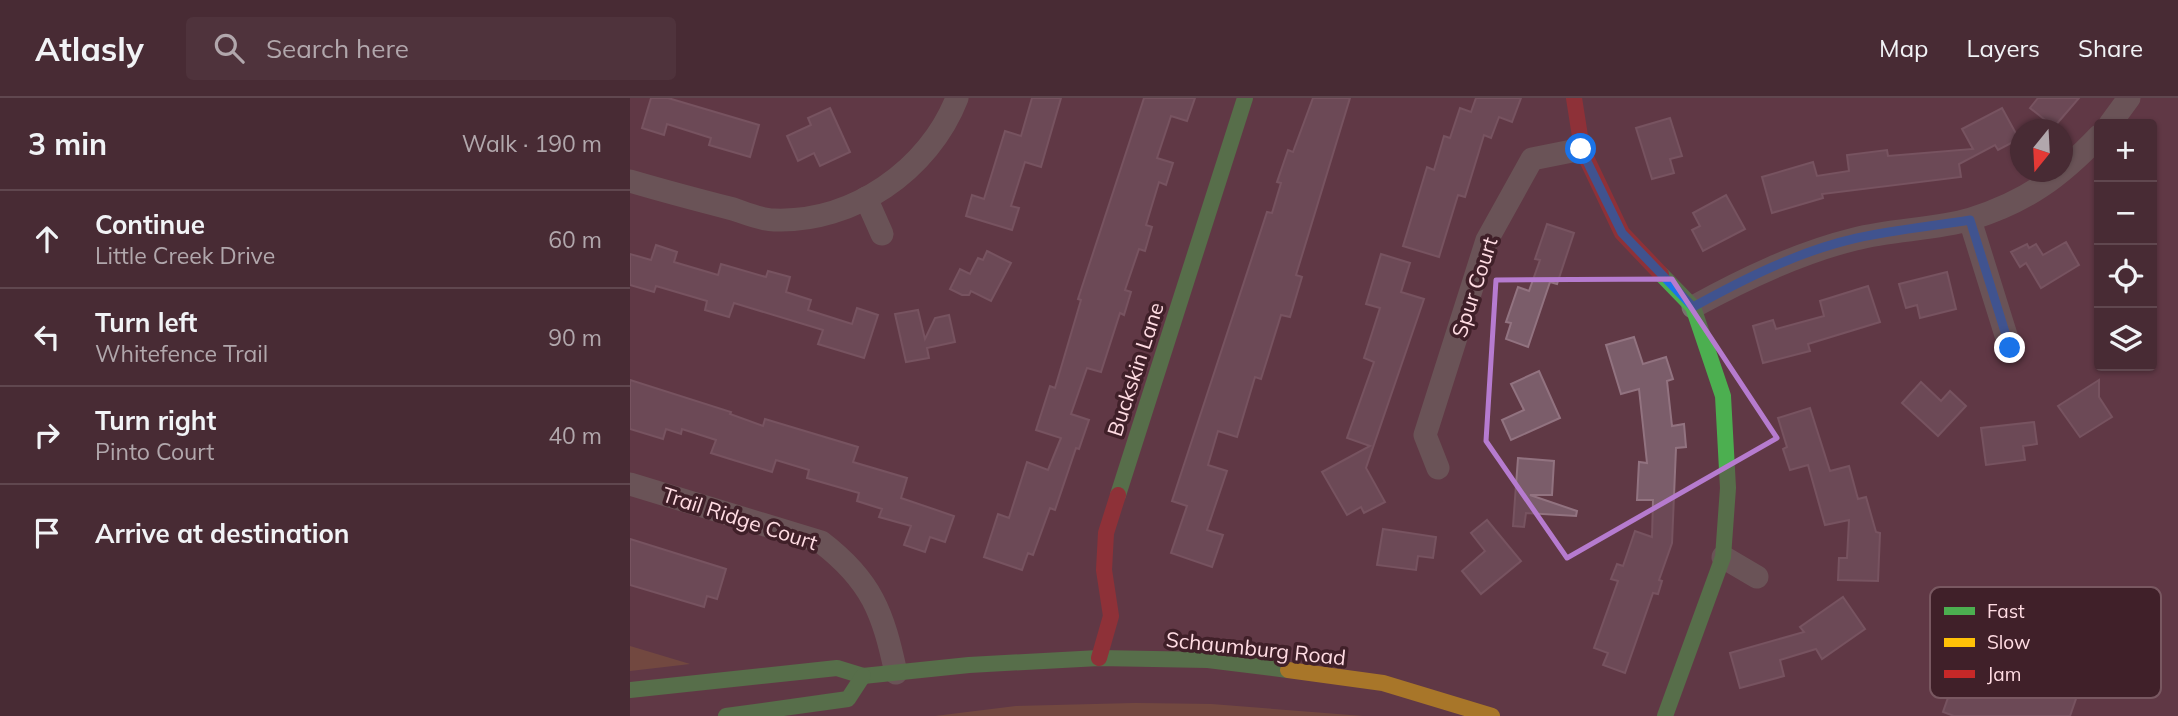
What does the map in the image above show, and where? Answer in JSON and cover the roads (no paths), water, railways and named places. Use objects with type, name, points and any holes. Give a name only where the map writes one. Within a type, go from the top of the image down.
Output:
[{"type":"street","points":[[630,181],[772,220],[820,215],[866,198],[901,178],[933,144],[957,98]]},
{"type":"street","name":"Buckskin Lane","points":[[1099,658],[1111,616],[1104,570],[1106,533],[1245,98]]},
{"type":"street","points":[[1574,98],[1581,149],[1622,233],[1693,307],[1723,396],[1728,488],[1723,557],[1665,716]]},
{"type":"street","points":[[2114,119],[2129,98]]},
{"type":"street","points":[[1693,307],[1746,278],[1822,248],[1857,238],[1970,220],[2045,187],[2094,141]]},
{"type":"street","name":"Spur Court","points":[[1438,468],[1425,435],[1487,240],[1532,159],[1581,149]]},
{"type":"street","points":[[866,198],[882,234]]},
{"type":"street","points":[[1970,220],[2010,348]]},
{"type":"street","name":"Trail Ridge Court","points":[[630,484],[821,542],[841,557],[869,589],[885,625],[897,673]]},
{"type":"street","points":[[1723,557],[1758,577]]},
{"type":"street","name":"Schaumburg Road","points":[[630,690],[837,667],[863,676],[969,665],[1099,658],[1208,660],[1383,683],[1492,716]]},
{"type":"street","points":[[726,716],[848,699],[863,676]]}]
